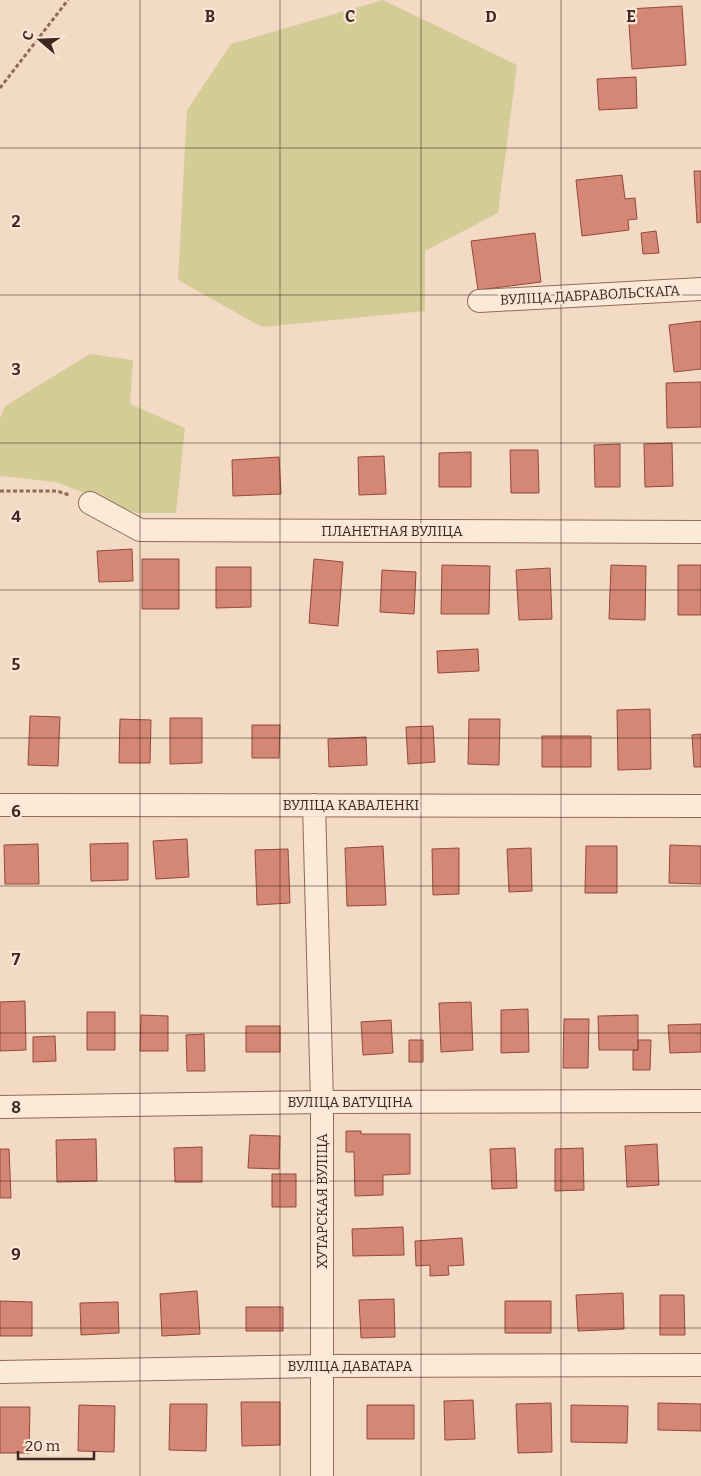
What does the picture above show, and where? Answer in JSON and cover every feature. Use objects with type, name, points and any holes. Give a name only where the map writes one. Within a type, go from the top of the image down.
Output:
[{"type":"street","name":"ВУЛІЦА ДАБРАВОЛЬСКАГА","points":[[479,301],[701,289]]},
{"type":"street","name":"ПЛАНЕТНАЯ ВУЛІЦА","points":[[90,503],[140,530],[701,532]]},
{"type":"street","name":"ВУЛІЦА КАВАЛЕНКІ","points":[[0,805],[701,806]]},
{"type":"street","name":"ХУТАРСКАЯ ВУЛІЦА","points":[[314,805],[322,1102],[322,1476]]},
{"type":"street","name":"ВУЛІЦА ВАТУЦІНА","points":[[0,1107],[322,1102],[701,1101]]},
{"type":"street","name":"ВУЛІЦА ДАВАТАРА","points":[[0,1372],[322,1366],[701,1365]]},
{"type":"path","points":[[0,88],[68,0]]},
{"type":"path","points":[[0,491],[57,491],[90,503]]},
{"type":"shaded area","points":[[383,0],[517,65],[498,213],[425,251],[425,311],[262,327],[178,280],[187,110],[231,44]]},
{"type":"shaded area","points":[[90,354],[133,360],[130,404],[185,428],[176,513],[137,513],[56,482],[0,476],[0,418],[5,406]]},
{"type":"building","points":[[682,6],[686,65],[632,69],[628,9]]},
{"type":"building","points":[[636,77],[637,108],[599,110],[597,79]]},
{"type":"building","points":[[694,171],[701,171],[701,222],[697,223]]},
{"type":"building","points":[[622,175],[625,199],[635,198],[637,219],[628,220],[629,230],[582,236],[576,180]]},
{"type":"building","points":[[656,231],[659,253],[643,254],[641,233]]},
{"type":"building","points":[[535,233],[541,282],[478,290],[471,241]]},
{"type":"building","points":[[701,321],[701,369],[674,372],[669,325]]},
{"type":"building","points":[[701,382],[701,427],[667,428],[666,383]]},
{"type":"building","points":[[672,443],[673,486],[645,487],[644,444]]},
{"type":"building","points":[[620,444],[620,487],[595,487],[594,445]]},
{"type":"building","points":[[510,450],[538,450],[539,493],[511,493]]},
{"type":"building","points":[[471,452],[471,487],[439,487],[439,453]]},
{"type":"building","points":[[384,456],[386,494],[359,495],[358,457]]},
{"type":"building","points":[[279,457],[281,494],[233,496],[232,460]]},
{"type":"building","points":[[132,549],[133,581],[99,582],[97,551]]},
{"type":"building","points":[[142,559],[179,559],[179,609],[142,609]]},
{"type":"building","points":[[314,559],[343,562],[338,626],[309,623]]},
{"type":"building","points":[[442,565],[490,566],[489,614],[441,614]]},
{"type":"building","points":[[611,565],[646,566],[645,620],[609,619]]},
{"type":"building","points":[[678,565],[701,565],[701,615],[678,615]]},
{"type":"building","points":[[216,567],[251,567],[251,607],[216,608]]},
{"type":"building","points":[[550,568],[552,619],[519,620],[516,570]]},
{"type":"building","points":[[382,570],[416,572],[414,614],[380,612]]},
{"type":"building","points":[[478,649],[479,671],[438,673],[437,651]]},
{"type":"building","points":[[650,709],[651,769],[618,770],[617,710]]},
{"type":"building","points":[[30,716],[60,717],[58,766],[28,765]]},
{"type":"building","points":[[170,718],[202,718],[202,763],[170,764]]},
{"type":"building","points":[[120,719],[151,720],[150,763],[119,763]]},
{"type":"building","points":[[469,719],[500,719],[499,765],[468,764]]},
{"type":"building","points":[[252,725],[280,725],[279,758],[252,758]]},
{"type":"building","points":[[433,726],[435,762],[408,764],[406,727]]},
{"type":"building","points":[[701,734],[701,767],[694,767],[692,735]]},
{"type":"building","points":[[542,736],[591,736],[591,767],[542,767]]},
{"type":"building","points":[[366,737],[367,765],[329,767],[328,739]]},
{"type":"building","points":[[187,839],[189,877],[156,879],[153,841]]},
{"type":"building","points":[[128,843],[128,880],[91,881],[90,844]]},
{"type":"building","points":[[38,844],[39,884],[5,884],[4,845]]},
{"type":"building","points":[[670,845],[701,846],[701,884],[669,883]]},
{"type":"building","points":[[383,846],[386,905],[347,906],[345,848]]},
{"type":"building","points":[[586,846],[617,846],[617,893],[585,893]]},
{"type":"building","points":[[459,848],[459,894],[433,895],[432,849]]},
{"type":"building","points":[[531,848],[532,891],[509,892],[507,849]]},
{"type":"building","points":[[288,849],[290,903],[257,905],[255,850]]},
{"type":"building","points":[[25,1001],[26,1050],[0,1051],[0,1002]]},
{"type":"building","points":[[471,1002],[473,1050],[441,1052],[439,1003]]},
{"type":"building","points":[[528,1009],[529,1052],[501,1053],[501,1010]]},
{"type":"building","points":[[87,1012],[115,1012],[115,1050],[87,1050]]},
{"type":"building","points":[[141,1015],[168,1016],[168,1051],[140,1051]]},
{"type":"building","points":[[638,1015],[638,1050],[599,1050],[598,1016]]},
{"type":"building","points":[[564,1019],[589,1019],[588,1068],[563,1068]]},
{"type":"building","points":[[391,1020],[393,1053],[363,1055],[361,1022]]},
{"type":"building","points":[[701,1024],[701,1052],[670,1053],[668,1025]]},
{"type":"building","points":[[246,1026],[280,1026],[280,1052],[246,1052]]},
{"type":"building","points":[[204,1034],[205,1071],[187,1071],[186,1035]]},
{"type":"building","points":[[55,1036],[56,1061],[33,1062],[33,1037]]},
{"type":"building","points":[[409,1040],[423,1040],[423,1062],[409,1062]]},
{"type":"building","points":[[638,1040],[651,1040],[650,1070],[633,1070],[633,1050],[638,1050]]},
{"type":"building","points":[[346,1131],[361,1131],[361,1134],[410,1134],[410,1174],[383,1175],[383,1195],[355,1196],[354,1152],[346,1152]]},
{"type":"building","points":[[250,1135],[280,1136],[279,1169],[248,1168]]},
{"type":"building","points":[[96,1139],[97,1181],[57,1182],[56,1140]]},
{"type":"building","points":[[657,1144],[659,1185],[627,1187],[625,1146]]},
{"type":"building","points":[[202,1147],[202,1182],[175,1182],[174,1148]]},
{"type":"building","points":[[515,1148],[517,1188],[492,1189],[490,1149]]},
{"type":"building","points":[[583,1148],[584,1190],[555,1191],[555,1149]]},
{"type":"building","points":[[0,1149],[9,1149],[11,1198],[0,1198]]},
{"type":"building","points":[[272,1174],[296,1174],[296,1207],[272,1207]]},
{"type":"building","points":[[403,1227],[404,1255],[353,1256],[352,1229]]},
{"type":"building","points":[[462,1238],[464,1265],[448,1266],[449,1275],[430,1276],[430,1265],[416,1266],[415,1241]]},
{"type":"building","points":[[197,1291],[200,1334],[162,1336],[160,1294]]},
{"type":"building","points":[[623,1293],[624,1329],[578,1331],[576,1295]]},
{"type":"building","points":[[660,1295],[684,1295],[685,1335],[660,1335]]},
{"type":"building","points":[[394,1299],[395,1337],[361,1338],[359,1300]]},
{"type":"building","points":[[0,1301],[32,1302],[32,1336],[0,1336]]},
{"type":"building","points":[[505,1301],[551,1301],[551,1333],[505,1333]]},
{"type":"building","points":[[118,1302],[119,1333],[81,1335],[80,1303]]},
{"type":"building","points":[[246,1307],[283,1307],[283,1331],[246,1331]]},
{"type":"building","points":[[473,1400],[475,1439],[445,1440],[444,1401]]},
{"type":"building","points":[[241,1402],[280,1402],[280,1445],[242,1446]]},
{"type":"building","points":[[551,1403],[552,1452],[518,1453],[516,1404]]},
{"type":"building","points":[[658,1403],[701,1404],[701,1431],[658,1430]]},
{"type":"building","points":[[170,1404],[207,1404],[206,1451],[169,1450]]},
{"type":"building","points":[[79,1405],[115,1406],[114,1452],[78,1451]]},
{"type":"building","points":[[367,1405],[414,1405],[414,1439],[367,1439]]},
{"type":"building","points":[[571,1405],[628,1406],[627,1443],[571,1442]]},
{"type":"building","points":[[0,1407],[30,1407],[29,1453],[0,1453]]}]
